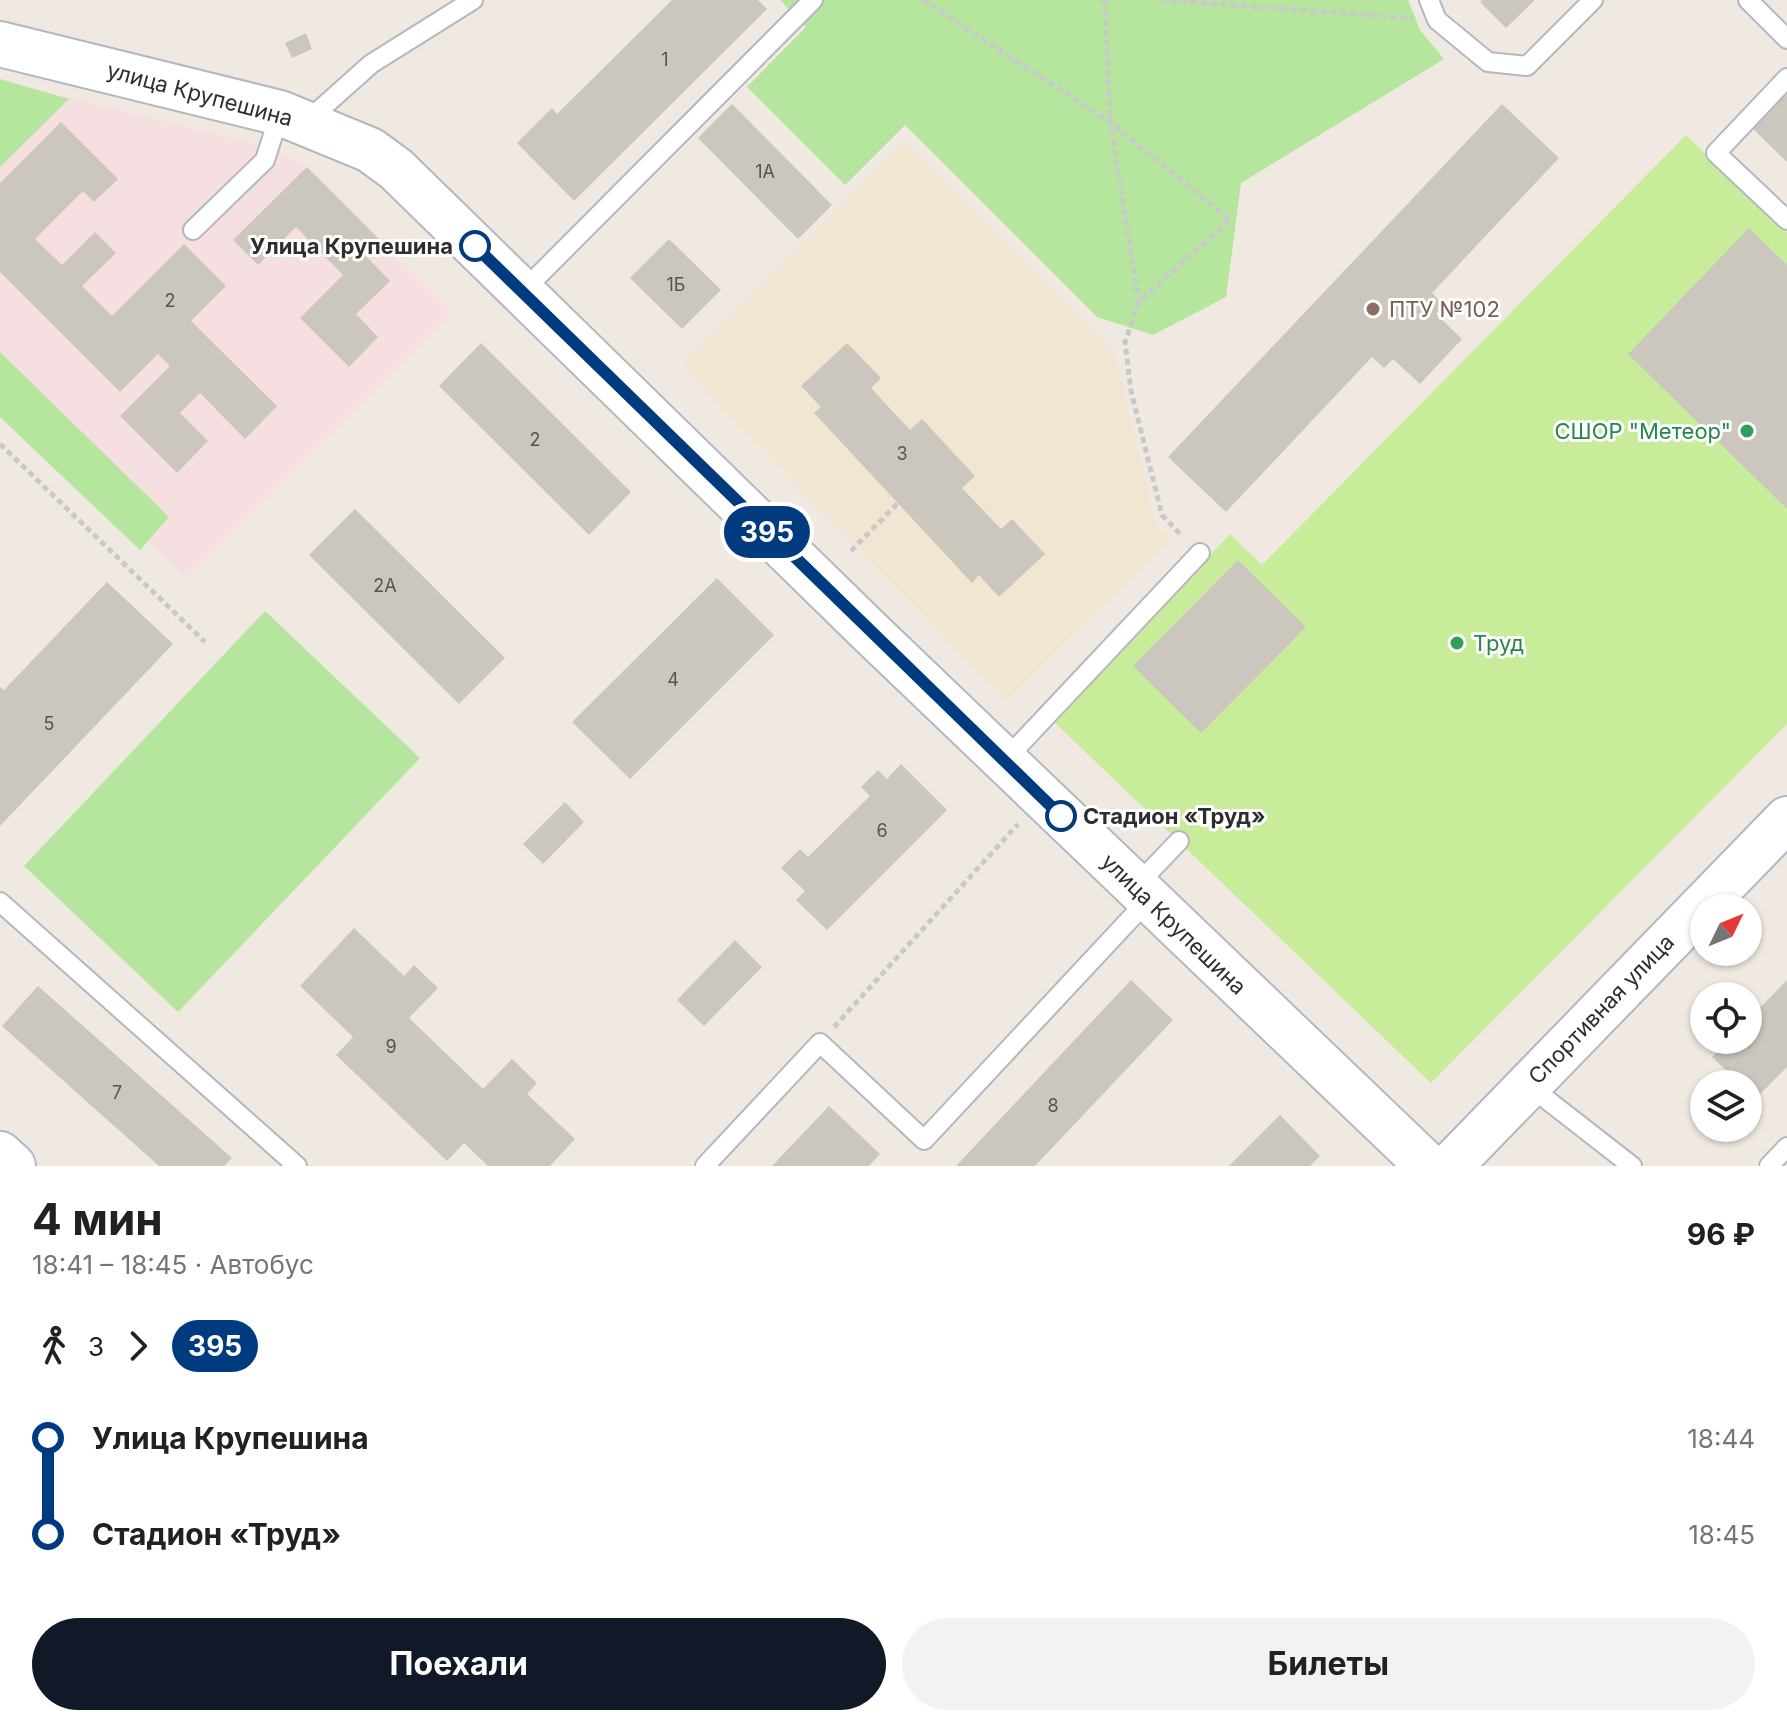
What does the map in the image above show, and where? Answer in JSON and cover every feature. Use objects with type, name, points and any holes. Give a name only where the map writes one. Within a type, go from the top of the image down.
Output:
[{"type":"main road","name":"улица Крупешина","points":[[0,44],[293,117],[370,150],[396,169],[1004,761],[1428,1166]]},
{"type":"main road","name":"Спортивная улица","points":[[1450,1166],[1787,819]]},
{"type":"main road","points":[[0,1154],[13,1166]]},
{"type":"lane","points":[[193,230],[265,160],[293,117],[473,0]]},
{"type":"lane","points":[[522,292],[813,0]]},
{"type":"lane","points":[[1429,0],[1437,20],[1488,62],[1527,66],[1593,0]]},
{"type":"lane","points":[[1748,0],[1787,39]]},
{"type":"lane","points":[[1787,78],[1716,153],[1787,220]]},
{"type":"lane","points":[[1004,761],[1200,553]]},
{"type":"lane","points":[[705,1166],[820,1043],[924,1140],[1142,894],[1179,841]]},
{"type":"lane","points":[[0,902],[297,1166]]},
{"type":"lane","points":[[1528,1085],[1632,1166]]},
{"type":"lane","points":[[1769,1166],[1787,1147]]},
{"type":"path","points":[[923,0],[1110,122],[1230,220],[1139,302]]},
{"type":"path","points":[[1105,0],[1110,122],[1139,302],[1125,342],[1131,391],[1162,515],[1200,553]]},
{"type":"path","points":[[1161,0],[1437,20]]},
{"type":"path","points":[[0,444],[205,642]]},
{"type":"path","points":[[851,551],[898,503]]},
{"type":"path","points":[[820,1043],[1025,816]]},
{"type":"shaded area","points":[[39,90],[270,147],[307,167],[452,313],[186,577],[0,398],[0,128]]},
{"type":"shaded area","points":[[903,143],[1116,356],[1155,523],[1170,540],[1006,701],[682,366]]},
{"type":"green space","points":[[780,0],[1408,0],[1420,30],[1444,59],[1241,183],[1226,297],[1153,335],[1097,317],[905,125],[845,185],[747,87],[806,27]]},
{"type":"green space","points":[[0,79],[69,99],[0,167]]},
{"type":"green space","name":"Труд","points":[[1686,135],[1787,233],[1787,724],[1431,1083],[1053,721],[1230,534],[1262,565]]},
{"type":"green space","points":[[0,352],[169,517],[140,550],[0,417]]},
{"type":"green space","points":[[265,611],[420,758],[178,1012],[24,866]]},
{"type":"building","points":[[672,0],[758,0],[767,9],[574,201],[517,143],[552,108],[557,114]]},
{"type":"building","points":[[1535,0],[1506,28],[1480,2]]},
{"type":"building","points":[[306,33],[312,49],[292,58],[285,43]]},
{"type":"building","points":[[1783,92],[1787,96],[1787,162],[1750,126]]},
{"type":"building","points":[[732,104],[832,205],[798,239],[698,138]]},
{"type":"building","name":"ПТУ №102","points":[[1502,104],[1559,158],[1432,293],[1444,305],[1436,314],[1462,339],[1420,384],[1393,359],[1384,368],[1372,357],[1226,512],[1168,457]]},
{"type":"building","points":[[61,122],[118,179],[94,202],[83,191],[35,239],[62,265],[95,232],[116,253],[82,286],[112,316],[184,244],[226,286],[191,321],[277,406],[245,439],[200,393],[180,413],[208,441],[177,473],[120,416],[170,366],[158,354],[120,392],[0,272],[0,183]]},
{"type":"building","points":[[307,167],[380,240],[365,255],[390,281],[356,314],[378,337],[349,367],[300,318],[343,275],[296,227],[258,265],[233,240]]},
{"type":"building","name":"СШОР \"Метеор\"","points":[[1749,228],[1787,265],[1787,509],[1628,354]]},
{"type":"building","points":[[669,239],[721,290],[682,329],[630,278]]},
{"type":"building","points":[[481,343],[631,492],[589,535],[439,386]]},
{"type":"building","points":[[847,343],[881,378],[871,388],[910,430],[922,419],[975,476],[962,488],[1001,529],[1012,519],[1045,554],[999,597],[979,575],[972,583],[814,413],[821,407],[801,386]]},
{"type":"building","points":[[355,509],[505,658],[459,704],[309,555]]},
{"type":"building","points":[[1238,560],[1306,627],[1201,733],[1133,666]]},
{"type":"building","points":[[717,578],[774,635],[630,779],[572,722]]},
{"type":"building","points":[[107,582],[173,644],[0,826],[0,687],[4,690]]},
{"type":"building","points":[[901,764],[947,810],[827,930],[796,900],[805,891],[781,868],[800,849],[808,857],[870,796],[861,787],[878,770],[887,779]]},
{"type":"building","points":[[565,802],[584,822],[543,864],[523,844]]},
{"type":"building","points":[[354,928],[404,976],[414,965],[438,988],[409,1018],[483,1089],[512,1059],[537,1083],[527,1094],[575,1139],[550,1166],[488,1166],[464,1143],[447,1161],[336,1055],[353,1037],[300,986]]},
{"type":"building","points":[[735,940],[762,967],[704,1026],[677,1000]]},
{"type":"building","points":[[1131,980],[1173,1020],[1035,1166],[956,1166]]},
{"type":"building","points":[[1787,980],[1787,1067],[1762,1092],[1762,1070],[1725,1070],[1712,1057],[1715,1054],[1762,1054],[1762,1006]]},
{"type":"building","points":[[38,986],[232,1158],[224,1166],[159,1166],[2,1026]]},
{"type":"building","points":[[829,1106],[880,1154],[869,1166],[772,1166]]},
{"type":"building","points":[[1280,1115],[1320,1156],[1310,1166],[1229,1166]]},
{"type":"bus line","name":"395","points":[[475,246],[1061,816]]},
{"type":"place","name":"Улица Крупешина","points":[[475,246]]},
{"type":"place","name":"ПТУ №102","points":[[1373,309]]},
{"type":"place","name":"СШОР \"Метеор\"","points":[[1747,431]]},
{"type":"place","name":"Труд","points":[[1457,643]]},
{"type":"place","name":"Стадион «Труд»","points":[[1061,816]]}]
